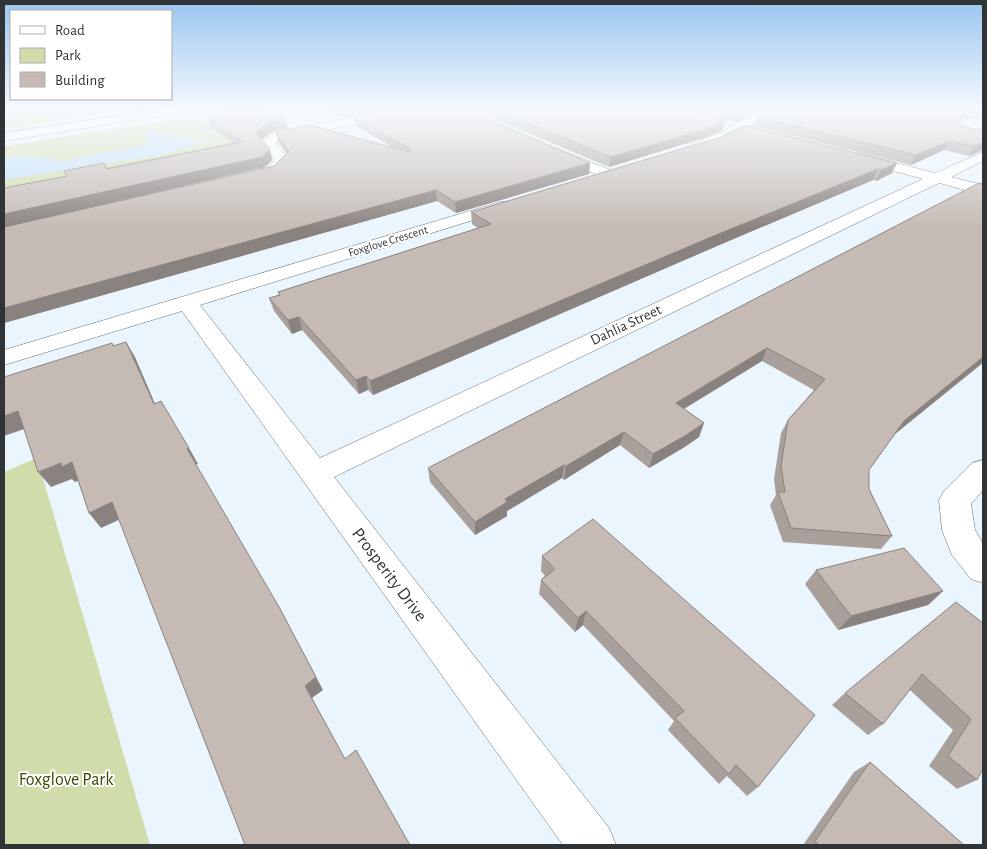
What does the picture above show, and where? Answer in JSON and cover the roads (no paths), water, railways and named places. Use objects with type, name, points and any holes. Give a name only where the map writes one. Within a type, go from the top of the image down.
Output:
[{"type":"street","points":[[242,180],[271,172],[279,166],[283,161],[275,151]]},
{"type":"street","points":[[552,151],[608,174]]},
{"type":"street","points":[[841,153],[983,190]]},
{"type":"street","name":"Dahlia Street","points":[[314,474],[983,156]]},
{"type":"street","points":[[580,182],[627,168]]},
{"type":"street","name":"Foxglove Crescent","points":[[4,358],[188,304],[524,200]]},
{"type":"street","name":"Prosperity Drive","points":[[188,304],[592,845]]},
{"type":"street","points":[[983,471],[955,500],[956,526],[967,551],[983,568]]},
{"type":"water","points":[[115,151],[174,151],[171,153],[4,180],[4,158],[24,156],[54,158],[57,162]]},
{"type":"park label","name":"Foxglove Park","points":[[66,780]]}]
